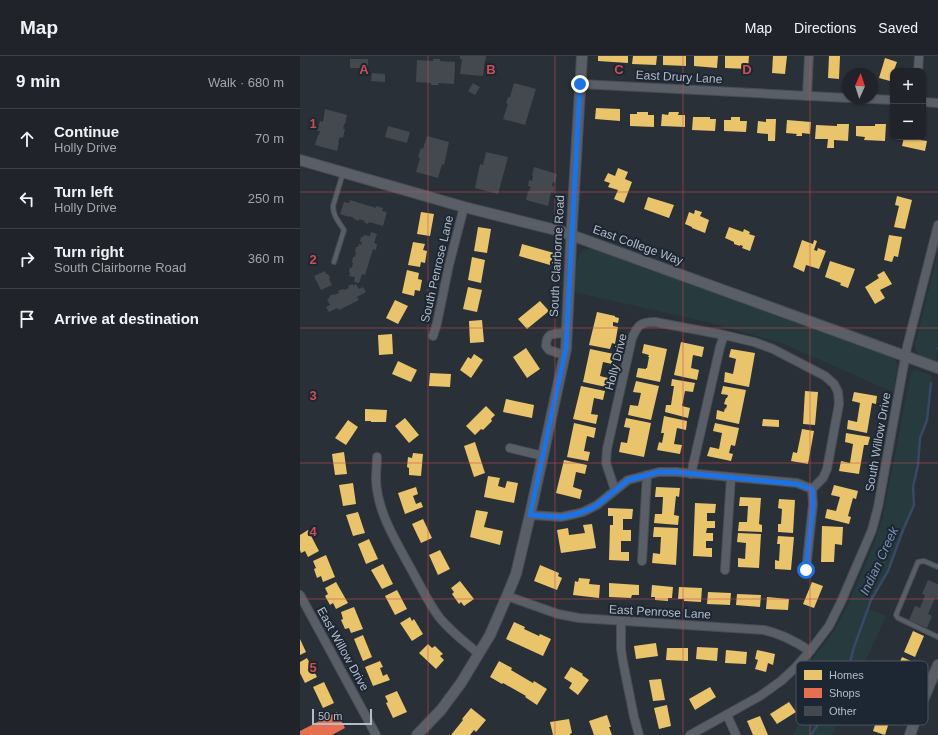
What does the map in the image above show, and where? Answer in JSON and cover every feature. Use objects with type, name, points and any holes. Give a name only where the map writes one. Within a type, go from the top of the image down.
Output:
[{"type":"street","name":"South Clairborne Road","points":[[417,735],[441,710],[461,683],[479,654],[490,635],[516,574],[566,348],[582,56]]},
{"type":"street","points":[[807,96],[809,56]]},
{"type":"street","points":[[918,68],[919,56]]},
{"type":"street","name":"East Drury Lane","points":[[580,84],[842,98]]},
{"type":"street","points":[[878,99],[890,100]]},
{"type":"street","points":[[926,102],[938,103]]},
{"type":"street","name":"East College Way","points":[[300,160],[464,207],[560,231],[938,368]]},
{"type":"street","name":"South Penrose Lane","points":[[433,336],[464,207]]},
{"type":"street","name":"South Willow Drive","points":[[810,651],[829,626],[872,530],[878,508],[906,356],[938,225]]},
{"type":"street","name":"Holly Drive","points":[[615,490],[606,463],[607,449],[632,338],[638,326],[646,322],[655,322],[754,342],[773,349],[825,376],[834,384],[838,392],[839,404],[827,469],[823,478],[812,489]]},
{"type":"street","points":[[564,355],[549,350],[546,346],[546,340],[549,335],[566,333]]},
{"type":"street","points":[[691,474],[724,335]]},
{"type":"street","points":[[510,448],[543,456]]},
{"type":"street","points":[[377,457],[377,487],[382,510],[388,526],[424,593],[439,616],[452,631],[479,654]]},
{"type":"street","points":[[530,515],[562,517],[576,514],[597,505],[628,480],[659,472],[731,477],[797,484],[812,489],[813,504],[806,570]]},
{"type":"street","points":[[642,561],[647,475]]},
{"type":"street","points":[[725,570],[731,477]]},
{"type":"street","name":"East Willow Drive","points":[[300,595],[376,735]]},
{"type":"street","name":"East Penrose Lane","points":[[507,596],[540,609],[579,618],[620,622],[764,630],[778,633],[792,639],[810,651]]},
{"type":"street","points":[[620,622],[623,662],[639,735]]},
{"type":"street","points":[[801,661],[810,651]]},
{"type":"street","points":[[928,688],[938,665]]},
{"type":"street","points":[[690,735],[760,696],[796,667]]},
{"type":"street","points":[[727,714],[736,735]]},
{"type":"street","points":[[910,735],[913,725]]},
{"type":"lane","points":[[334,262],[344,230],[333,211],[333,206],[343,173]]},
{"type":"lane","points":[[938,567],[924,562],[918,562],[896,615],[898,618],[938,637]]},
{"type":"green space","points":[[588,249],[595,249],[893,357],[897,362],[898,367],[893,392],[784,344],[715,324],[574,292],[578,257],[582,252]]},
{"type":"green space","points":[[938,252],[938,348],[936,360],[919,354],[915,349],[915,345]]},
{"type":"green space","points":[[914,369],[932,376],[927,420],[920,438],[918,465],[913,487],[914,505],[888,571],[871,600],[868,609],[886,616],[866,661],[810,661],[826,642],[840,620],[864,567],[880,525],[910,377]]},
{"type":"green space","points":[[798,725],[837,725],[832,735],[793,735]]},
{"type":"building: Homes","points":[[598,56],[628,56],[628,63],[598,61]]},
{"type":"building: Homes","points":[[633,56],[657,56],[656,65],[632,64]]},
{"type":"building: Homes","points":[[663,56],[686,56],[686,66],[663,65]]},
{"type":"building: Homes","points":[[694,56],[718,56],[717,68],[694,66]]},
{"type":"building: Homes","points":[[725,56],[749,56],[748,69],[725,68]]},
{"type":"building: Homes","points":[[773,56],[787,56],[785,74],[772,73]]},
{"type":"building: Homes","points":[[829,56],[840,56],[839,79],[828,78]]},
{"type":"building: Homes","points":[[885,58],[897,62],[895,68],[890,68],[890,81],[879,78]]},
{"type":"building: Homes","points":[[596,108],[620,109],[620,121],[595,119]]},
{"type":"building: Homes","points":[[637,112],[648,112],[648,115],[654,115],[654,127],[630,126],[630,114],[637,114]]},
{"type":"building: Homes","points":[[669,112],[679,112],[678,115],[685,115],[685,127],[661,126],[662,114],[668,115]]},
{"type":"building: Homes","points":[[693,117],[710,117],[710,119],[716,119],[715,131],[692,130]]},
{"type":"building: Homes","points":[[731,117],[740,117],[740,121],[747,121],[746,132],[724,131],[724,120],[731,120]]},
{"type":"building: Homes","points":[[766,119],[776,119],[775,141],[768,141],[768,134],[757,133],[758,121],[766,122]]},
{"type":"building: Homes","points":[[787,120],[811,122],[810,134],[802,133],[802,136],[796,136],[797,134],[786,133]]},
{"type":"building: Homes","points":[[837,124],[849,124],[848,141],[834,140],[834,148],[827,148],[828,139],[815,139],[816,125],[837,126]]},
{"type":"building: Homes","points":[[875,124],[886,124],[885,141],[864,140],[865,137],[856,136],[856,126],[875,126]]},
{"type":"building: Homes","points":[[903,140],[927,141],[925,151],[902,146]]},
{"type":"building: Homes","points":[[618,168],[628,172],[625,179],[632,182],[624,203],[614,199],[618,190],[608,187],[610,183],[604,181],[608,173],[615,176]]},
{"type":"building: Homes","points":[[897,196],[912,200],[905,229],[894,227],[899,206],[895,205]]},
{"type":"building: Homes","points":[[648,197],[674,205],[669,218],[644,209]]},
{"type":"building: Homes","points":[[695,210],[702,212],[700,216],[709,220],[705,233],[685,224],[689,212],[694,214]]},
{"type":"building: Homes","points":[[421,212],[434,214],[430,236],[417,234]]},
{"type":"building: Homes","points":[[478,227],[491,229],[487,253],[474,251]]},
{"type":"building: Homes","points":[[729,227],[743,232],[744,229],[750,232],[749,234],[755,236],[750,251],[742,248],[743,246],[734,244],[734,242],[725,238]]},
{"type":"building: Homes","points":[[889,235],[902,237],[898,257],[894,256],[892,262],[884,260]]},
{"type":"building: Homes","points":[[802,240],[813,244],[814,240],[817,241],[814,250],[817,251],[818,248],[826,251],[819,269],[806,265],[804,272],[793,267]]},
{"type":"building: Homes","points":[[413,242],[425,244],[423,250],[427,251],[425,263],[421,262],[420,267],[408,265]]},
{"type":"building: Homes","points":[[522,244],[554,253],[550,265],[519,256]]},
{"type":"building: Homes","points":[[472,257],[485,260],[481,283],[468,280]]},
{"type":"building: Homes","points":[[830,261],[855,269],[848,288],[840,285],[841,283],[825,277]]},
{"type":"building: Homes","points":[[407,270],[419,273],[418,279],[422,280],[420,291],[415,290],[414,296],[402,293]]},
{"type":"building: Homes","points":[[884,271],[892,284],[880,290],[885,298],[875,304],[865,287],[879,278],[877,275]]},
{"type":"building: Homes","points":[[468,287],[482,290],[477,312],[463,309]]},
{"type":"building: Homes","points":[[395,300],[408,306],[398,324],[386,318]]},
{"type":"building: Homes","points":[[540,301],[549,311],[527,329],[518,319]]},
{"type":"building: Homes","points":[[597,312],[619,318],[618,323],[613,322],[613,326],[618,327],[615,344],[612,343],[610,349],[589,345]]},
{"type":"building: Homes","points":[[482,320],[484,342],[470,343],[469,321]]},
{"type":"building: Homes","points":[[392,334],[393,354],[379,355],[378,335]]},
{"type":"building: Homes","points":[[681,342],[704,347],[702,357],[693,355],[691,368],[699,370],[697,380],[674,375]]},
{"type":"building: Homes","points":[[644,344],[667,349],[660,382],[636,377],[638,368],[647,368],[649,355],[642,353]]},
{"type":"building: Homes","points":[[526,348],[540,369],[527,378],[513,357]]},
{"type":"building: Homes","points":[[590,349],[614,354],[612,364],[603,362],[600,376],[608,378],[606,387],[583,382]]},
{"type":"building: Homes","points":[[731,349],[755,353],[749,387],[724,382],[725,372],[733,374],[736,359],[729,357]]},
{"type":"building: Homes","points":[[474,354],[483,360],[471,378],[460,370],[468,357],[471,359]]},
{"type":"building: Homes","points":[[398,361],[417,370],[411,382],[392,374]]},
{"type":"building: Homes","points":[[430,373],[451,374],[450,387],[429,386]]},
{"type":"building: Homes","points":[[672,379],[695,383],[693,392],[685,391],[682,406],[690,408],[688,418],[665,412],[666,405],[671,405],[674,386],[671,386]]},
{"type":"building: Homes","points":[[636,381],[659,386],[651,420],[628,415],[630,405],[638,406],[641,393],[633,392]]},
{"type":"building: Homes","points":[[581,386],[605,391],[603,400],[594,398],[591,414],[598,415],[596,424],[573,419]]},
{"type":"building: Homes","points":[[723,386],[746,390],[739,424],[716,419],[717,410],[724,412],[727,405],[724,404],[728,395],[721,394]]},
{"type":"building: Homes","points":[[805,391],[818,392],[815,425],[803,424]]},
{"type":"building: Homes","points":[[854,392],[877,396],[876,404],[872,403],[867,433],[847,429],[848,420],[857,422],[860,403],[852,401]]},
{"type":"building: Homes","points":[[506,399],[534,405],[532,418],[503,412]]},
{"type":"building: Homes","points":[[486,406],[495,415],[491,419],[492,421],[483,430],[481,429],[475,435],[466,426]]},
{"type":"building: Homes","points":[[365,409],[387,410],[386,422],[365,421]]},
{"type":"building: Homes","points":[[664,416],[687,421],[686,430],[677,428],[674,444],[682,445],[680,454],[657,450],[659,442],[662,443],[664,433],[661,433]]},
{"type":"building: Homes","points":[[405,418],[419,435],[409,443],[395,426]]},
{"type":"building: Homes","points":[[626,418],[651,423],[644,457],[619,452],[621,442],[627,443],[630,428],[624,427]]},
{"type":"building: Homes","points":[[763,419],[779,420],[779,427],[762,426]]},
{"type":"building: Homes","points":[[348,420],[358,427],[346,445],[335,438]]},
{"type":"building: Homes","points":[[574,423],[596,428],[594,438],[587,436],[584,451],[590,452],[588,461],[567,457]]},
{"type":"building: Homes","points":[[715,423],[739,428],[735,446],[731,445],[729,453],[733,454],[731,461],[707,456],[710,447],[719,449],[722,433],[713,431]]},
{"type":"building: Homes","points":[[802,429],[814,431],[808,464],[791,461],[793,452],[797,453]]},
{"type":"building: Homes","points":[[846,433],[870,437],[868,445],[864,445],[859,474],[839,471],[841,461],[850,463],[853,444],[845,442]]},
{"type":"building: Homes","points":[[475,442],[485,473],[474,477],[464,446]]},
{"type":"building: Homes","points":[[344,452],[347,474],[335,475],[332,454]]},
{"type":"building: Homes","points":[[413,453],[423,454],[421,476],[409,475],[409,468],[407,467],[408,457],[412,458]]},
{"type":"building: Homes","points":[[564,460],[587,465],[585,474],[576,472],[573,487],[582,490],[580,499],[556,493]]},
{"type":"building: Homes","points":[[488,476],[500,478],[498,486],[505,488],[507,481],[518,483],[514,503],[484,497]]},
{"type":"building: Homes","points":[[353,483],[356,504],[343,506],[339,485]]},
{"type":"building: Homes","points":[[834,485],[858,491],[856,499],[853,498],[848,516],[851,517],[849,524],[825,518],[827,509],[836,511],[840,497],[831,495]]},
{"type":"building: Homes","points":[[416,487],[418,494],[413,496],[416,504],[421,502],[423,507],[405,514],[398,493]]},
{"type":"building: Homes","points":[[656,487],[680,488],[679,497],[676,496],[674,515],[679,516],[678,525],[654,523],[655,514],[662,514],[663,497],[655,497]]},
{"type":"building: Homes","points":[[740,497],[761,498],[759,524],[762,525],[762,532],[738,531],[739,522],[747,522],[748,506],[739,506]]},
{"type":"building: Homes","points":[[779,499],[795,500],[793,533],[778,532],[778,524],[781,524],[782,509],[778,508]]},
{"type":"building: Homes","points":[[695,503],[716,504],[715,513],[707,513],[707,521],[715,521],[715,528],[707,528],[706,533],[713,533],[713,541],[706,541],[706,548],[712,548],[712,557],[693,556]]},
{"type":"building: Homes","points":[[608,508],[633,509],[632,519],[623,519],[623,530],[631,530],[631,541],[621,541],[621,552],[629,552],[629,561],[609,560],[610,525],[613,525],[613,516],[608,516]]},
{"type":"building: Homes","points":[[476,510],[488,512],[484,527],[503,531],[500,545],[470,537]]},
{"type":"building: Homes","points":[[358,512],[365,533],[353,536],[346,515]]},
{"type":"building: Homes","points":[[423,519],[432,538],[421,543],[412,524]]},
{"type":"building: Homes","points":[[592,524],[596,548],[561,553],[557,530],[568,528],[569,535],[585,533],[583,525]]},
{"type":"building: Homes","points":[[822,526],[843,527],[842,545],[835,544],[834,562],[821,562]]},
{"type":"building: Homes","points":[[654,527],[678,528],[676,565],[652,563],[653,553],[660,554],[661,537],[653,537]]},
{"type":"building: Homes","points":[[308,530],[319,551],[308,557],[305,551],[301,553],[300,535]]},
{"type":"building: Homes","points":[[738,533],[761,534],[759,568],[738,567],[738,558],[745,559],[746,543],[737,542]]},
{"type":"building: Homes","points":[[778,536],[794,537],[791,570],[775,569],[775,560],[779,561],[780,544],[777,544]]},
{"type":"building: Homes","points":[[369,539],[378,559],[366,564],[358,544]]},
{"type":"building: Homes","points":[[440,550],[450,569],[438,575],[429,555]]},
{"type":"building: Homes","points":[[326,555],[335,577],[323,582],[321,576],[317,578],[314,569],[316,568],[313,561]]},
{"type":"building: Homes","points":[[383,564],[393,584],[382,589],[371,570]]},
{"type":"building: Homes","points":[[540,565],[559,573],[558,576],[562,578],[557,590],[534,581]]},
{"type":"building: Homes","points":[[579,578],[590,579],[589,584],[600,585],[599,598],[573,595],[575,581],[578,582]]},
{"type":"building: Homes","points":[[460,581],[474,599],[464,606],[461,602],[459,604],[452,594],[454,592],[451,588]]},
{"type":"building: Homes","points":[[336,582],[348,603],[336,609],[333,603],[330,605],[325,596],[328,594],[325,588]]},
{"type":"building: Homes","points":[[812,582],[823,586],[814,608],[803,604]]},
{"type":"building: Homes","points":[[609,583],[639,585],[639,595],[632,595],[631,598],[609,597]]},
{"type":"building: Homes","points":[[652,585],[673,587],[672,598],[668,598],[668,601],[655,600],[655,597],[651,597]]},
{"type":"building: Homes","points":[[679,587],[702,588],[701,602],[684,601],[684,599],[678,599]]},
{"type":"building: Homes","points":[[397,590],[407,609],[395,615],[385,596]]},
{"type":"building: Homes","points":[[708,592],[731,593],[730,605],[707,604]]},
{"type":"building: Homes","points":[[737,594],[761,595],[760,607],[736,605]]},
{"type":"building: Homes","points":[[767,597],[789,599],[788,610],[766,609]]},
{"type":"building: Homes","points":[[354,607],[363,629],[351,633],[349,628],[345,629],[341,620],[343,619],[341,612]]},
{"type":"building: Homes","points":[[410,617],[412,621],[414,619],[423,634],[412,641],[400,623]]},
{"type":"building: Homes","points":[[514,622],[525,627],[524,629],[539,636],[540,634],[551,639],[543,656],[506,639]]},
{"type":"building: Homes","points":[[913,631],[924,636],[915,657],[904,652]]},
{"type":"building: Homes","points":[[363,635],[372,657],[363,661],[354,639]]},
{"type":"building: Homes","points":[[300,639],[306,652],[300,655]]},
{"type":"building: Homes","points":[[656,643],[658,656],[636,659],[634,646]]},
{"type":"building: Homes","points":[[428,644],[432,648],[435,646],[443,654],[440,656],[444,660],[436,669],[419,653]]},
{"type":"building: Homes","points":[[697,647],[718,648],[717,661],[696,659]]},
{"type":"building: Homes","points":[[667,648],[688,648],[688,661],[666,660]]},
{"type":"building: Homes","points":[[726,650],[747,652],[746,664],[725,663]]},
{"type":"building: Homes","points":[[757,650],[775,654],[773,665],[768,663],[766,672],[755,669],[758,660],[755,659]]},
{"type":"building: Homes","points":[[902,657],[911,661],[900,661]]},
{"type":"building: Homes","points":[[307,658],[317,677],[305,683],[300,673],[300,662]]},
{"type":"building: Homes","points":[[380,661],[383,667],[380,668],[383,676],[387,674],[390,680],[373,686],[365,667]]},
{"type":"building: Homes","points":[[499,661],[533,683],[534,681],[547,689],[537,705],[525,697],[526,696],[490,677]]},
{"type":"building: Homes","points":[[571,667],[583,674],[582,675],[589,680],[578,695],[569,688],[572,683],[564,678]]},
{"type":"building: Homes","points":[[661,679],[665,700],[653,701],[649,680]]},
{"type":"building: Homes","points":[[324,682],[334,703],[323,708],[313,687]]},
{"type":"building: Homes","points":[[710,687],[716,697],[695,710],[689,699]]},
{"type":"building: Homes","points":[[397,691],[407,712],[393,718],[386,703],[388,702],[385,696]]},
{"type":"building: Homes","points":[[789,702],[796,712],[777,724],[770,714]]},
{"type":"building: Homes","points":[[667,705],[671,726],[659,729],[654,708]]},
{"type":"building: Homes","points":[[471,708],[486,720],[476,732],[474,730],[470,735],[451,735],[463,720],[462,719]]},
{"type":"building: Homes","points":[[607,715],[612,735],[594,735],[589,721]]},
{"type":"building: Homes","points":[[760,716],[768,735],[753,735],[747,721]]},
{"type":"building: Homes","points":[[569,719],[572,733],[570,735],[553,735],[550,722]]},
{"type":"building: Homes","points":[[875,725],[888,725],[885,735],[873,731]]},
{"type":"building: Shops","points":[[337,712],[345,728],[332,735],[300,735],[300,731]]},
{"type":"building: Other","points":[[460,56],[486,56],[483,76],[460,74],[462,59],[460,59]]},
{"type":"building: Other","points":[[350,59],[368,59],[368,68],[350,68]]},
{"type":"building: Other","points":[[433,59],[455,62],[454,84],[438,83],[438,85],[431,85],[431,83],[416,82],[417,60],[433,61]]},
{"type":"building: Other","points":[[372,73],[385,74],[385,82],[371,81]]},
{"type":"building: Other","points":[[473,83],[480,87],[475,95],[468,91]]},
{"type":"building: Other","points":[[514,83],[536,89],[525,125],[503,119],[508,104],[506,103],[508,97],[510,97]]},
{"type":"building: Other","points":[[325,109],[347,115],[343,129],[345,129],[343,138],[340,137],[337,151],[315,145],[320,131],[317,131],[320,121],[323,122]]},
{"type":"building: Other","points":[[388,126],[410,132],[407,143],[385,137]]},
{"type":"building: Other","points":[[427,136],[449,142],[444,165],[442,164],[438,178],[416,172],[420,158],[418,157],[421,148],[423,149]]},
{"type":"building: Other","points":[[486,152],[508,157],[498,194],[475,188],[480,164],[483,165]]},
{"type":"building: Other","points":[[534,167],[557,174],[555,183],[553,182],[552,186],[555,187],[553,193],[551,192],[548,206],[526,200],[528,191],[531,187],[528,186],[529,180],[532,181]]},
{"type":"building: Other","points":[[350,200],[376,208],[376,206],[383,208],[382,211],[387,212],[383,226],[369,222],[368,224],[364,222],[365,221],[359,219],[359,221],[349,216],[340,214],[344,202],[349,203]]},
{"type":"building: Other","points":[[371,232],[377,234],[374,243],[377,244],[376,250],[373,249],[365,275],[362,274],[359,283],[354,282],[355,277],[349,276],[349,272],[350,267],[352,268],[356,247],[358,247],[359,244],[361,245],[361,237],[364,235],[370,236]]},
{"type":"building: Other","points":[[325,271],[330,278],[329,279],[332,285],[321,290],[314,276]]},
{"type":"building: Other","points":[[353,284],[353,286],[356,284],[359,289],[363,287],[366,292],[357,297],[359,300],[339,310],[337,308],[329,312],[326,307],[330,305],[327,299],[330,298],[329,296],[339,293],[338,291],[343,289],[349,288],[348,286]]},
{"type":"building: Other","points":[[928,580],[938,584],[938,599],[935,598],[928,614],[932,616],[927,628],[909,620],[915,606],[920,608],[925,595],[922,594]]},
{"type":"waterway","name":"Indian Creek","points":[[850,661],[871,600],[888,571],[914,505],[913,487],[918,465],[920,438],[927,420],[931,383]]},
{"type":"waterway","name":"Indian Creek","points":[[811,735],[818,725]]},
{"type":"route","points":[[580,84],[566,348],[530,515],[562,517],[583,512],[597,505],[628,480],[659,472],[676,472],[797,484],[812,489],[813,504],[806,570]]}]
